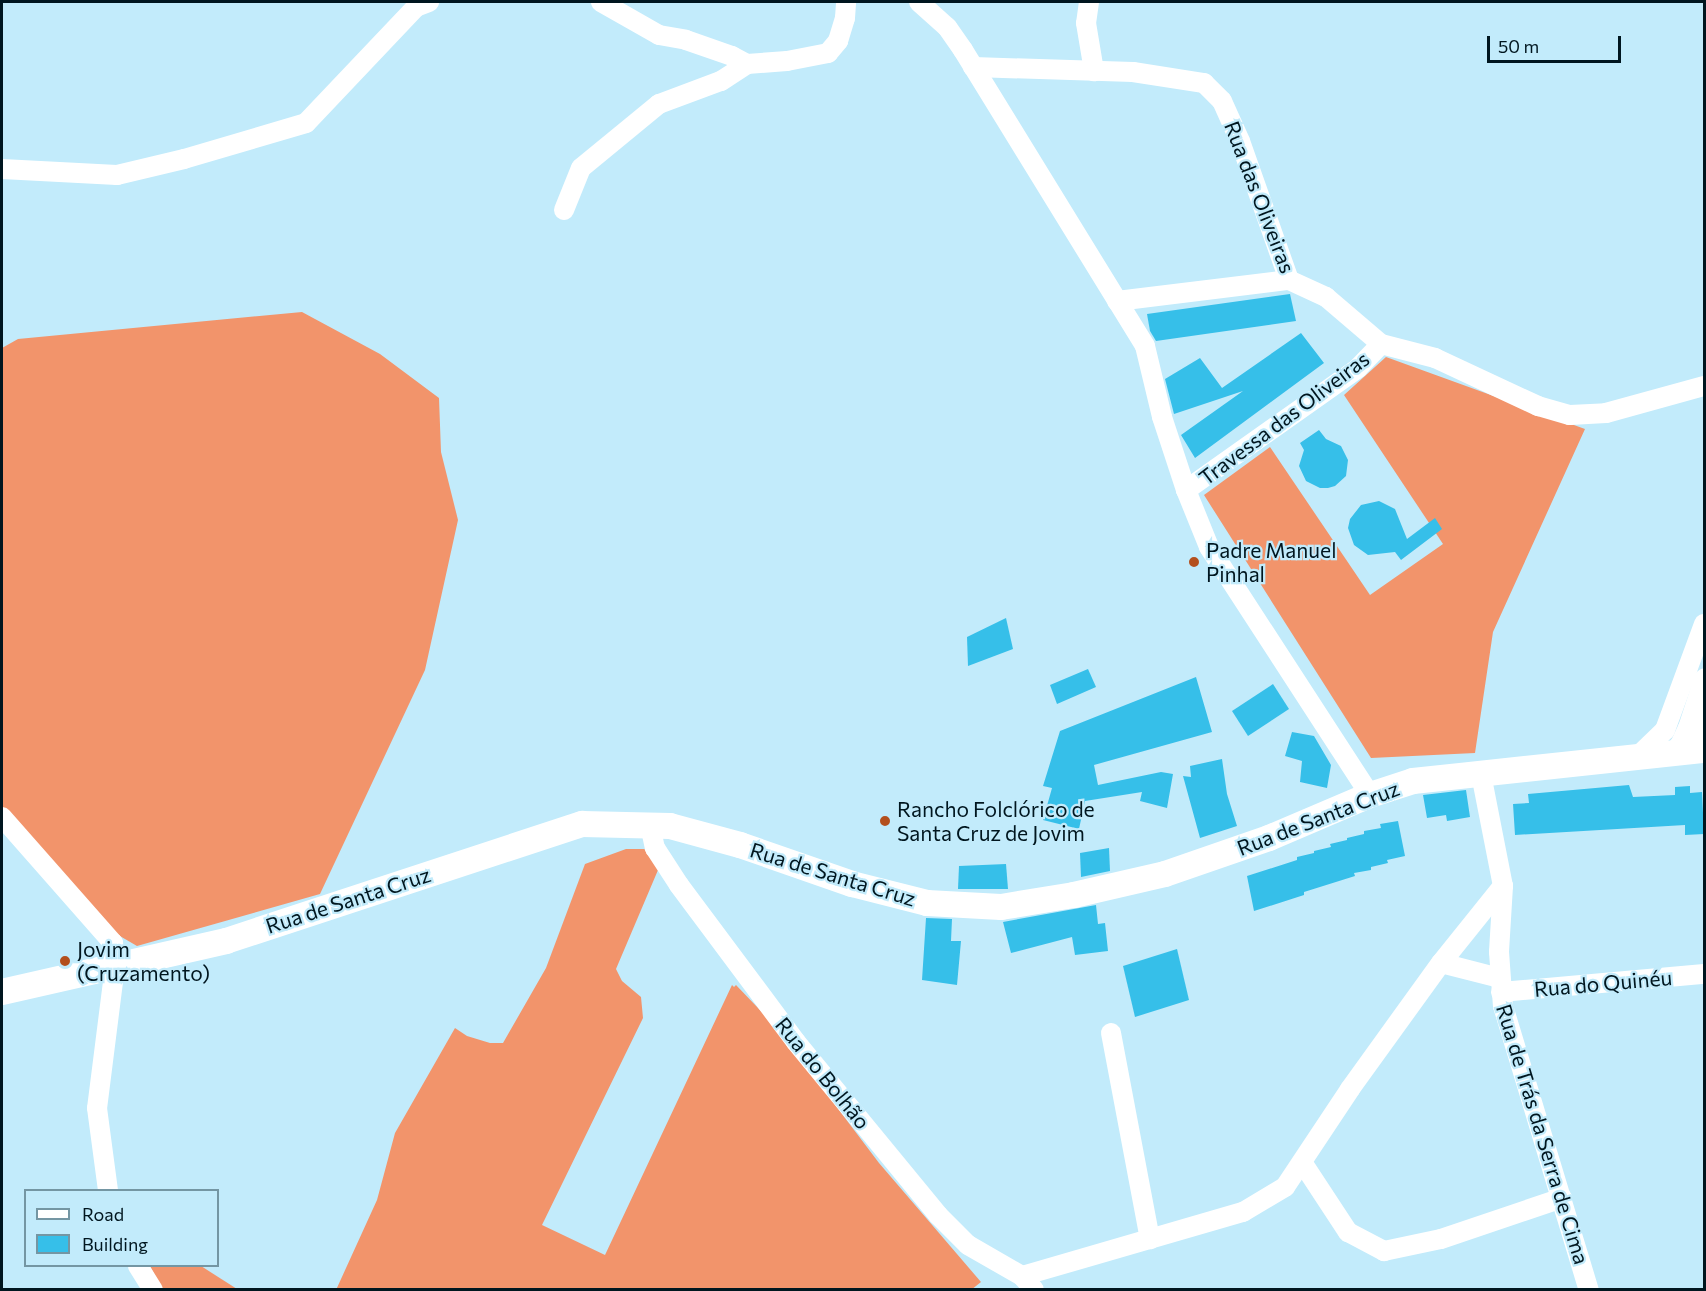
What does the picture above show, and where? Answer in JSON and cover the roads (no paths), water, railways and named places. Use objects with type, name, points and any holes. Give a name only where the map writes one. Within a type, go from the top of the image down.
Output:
[{"type":"main road","name":"Rua de Santa Cruz","points":[[2,992],[226,940],[582,824],[670,826],[740,845],[852,884],[927,903],[1001,907],[1074,895],[1165,874],[1269,838],[1370,795],[1413,782],[1636,758],[1690,747]]},
{"type":"street","points":[[2,169],[117,175],[184,159],[306,123],[416,7],[429,2]]},
{"type":"street","points":[[601,2],[659,35],[686,40],[732,56],[747,64]]},
{"type":"street","points":[[564,210],[581,168],[659,104],[721,81],[747,64],[828,53],[838,41],[845,18],[846,2]]},
{"type":"street","points":[[1089,2],[1086,23],[1094,71]]},
{"type":"street","points":[[930,5],[973,68],[1145,346],[1162,417],[1186,490],[1209,547],[1370,795]]},
{"type":"street","name":"Rua das Oliveiras","points":[[973,68],[1132,72],[1204,83],[1222,101],[1240,141],[1289,280],[1326,297],[1381,344],[1435,358],[1538,406],[1570,415],[1606,413],[1704,386]]},
{"type":"street","points":[[1117,301],[1289,280]]},
{"type":"street","name":"Travessa das Oliveiras","points":[[1186,490],[1358,368],[1381,344]]},
{"type":"street","points":[[1636,758],[1665,730],[1704,624]]},
{"type":"street","points":[[1673,712],[1670,728],[1673,737],[1690,747],[1696,706],[1704,679]]},
{"type":"street","name":"Rua de Trás da Serra de Cima","points":[[1481,774],[1503,886],[1500,985],[1589,1290]]},
{"type":"street","points":[[2,817],[113,943],[115,966],[97,1108],[108,1189]]},
{"type":"street","name":"Rua do Bolhão","points":[[650,825],[655,848],[679,885],[796,1042],[938,1215],[968,1245],[1028,1283]]},
{"type":"street","points":[[1028,1283],[1150,1239],[1244,1212],[1286,1186],[1350,1089],[1442,963],[1503,886]]},
{"type":"street","name":"Rua de Trás da Serra de Cima","points":[[1442,963],[1500,985]]},
{"type":"street","name":"Rua do Quinéu","points":[[1500,985],[1704,974]]},
{"type":"street","points":[[1111,1033],[1150,1239]]},
{"type":"street","points":[[1302,1162],[1348,1232],[1384,1251],[1441,1239],[1562,1198]]},
{"type":"street","points":[[139,1267],[153,1290]]},
{"type":"place","name":"Padre Manuel Pinhal","points":[[1194,562]]},
{"type":"place","name":"Rancho Folclórico de Santa Cruz de Jovim","points":[[885,821]]},
{"type":"place","name":"Jovim (Cruzamento)","points":[[65,961]]}]
